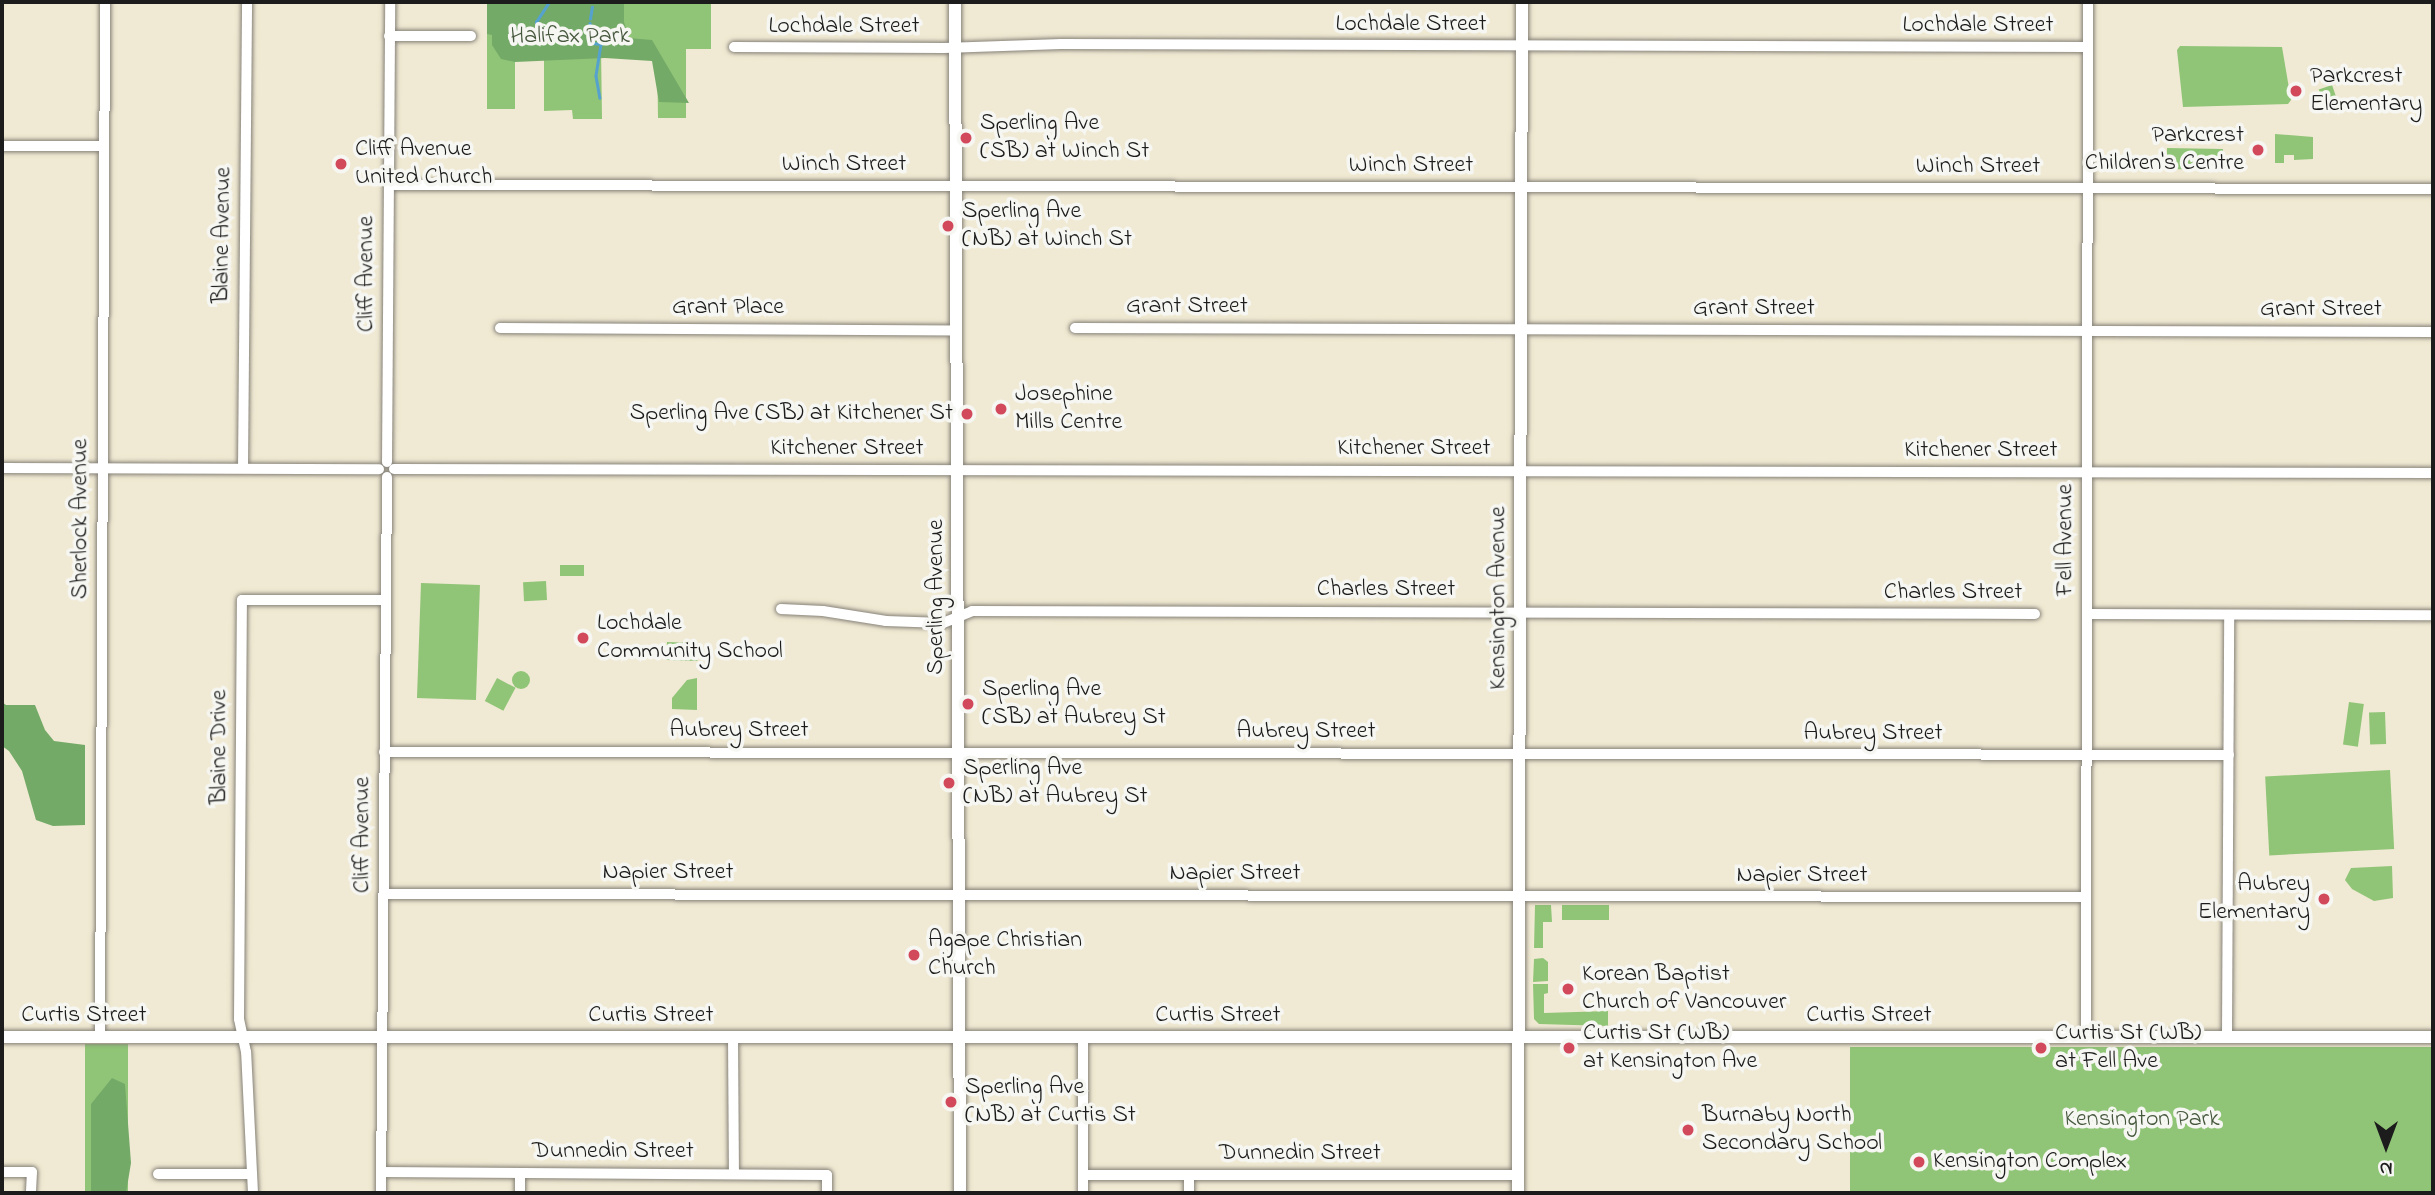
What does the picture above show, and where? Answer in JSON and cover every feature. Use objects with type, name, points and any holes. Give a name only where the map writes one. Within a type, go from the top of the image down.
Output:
[{"type":"street","name":"Sherlock Avenue","points":[[100,1037],[106,2]]},
{"type":"street","name":"Blaine Avenue","points":[[243,468],[247,2]]},
{"type":"street","name":"Cliff Avenue","points":[[381,1193],[390,2]]},
{"type":"street","name":"Sperling Avenue","points":[[956,2],[960,1193]]},
{"type":"street","name":"Kensington Avenue","points":[[1518,1193],[1522,2]]},
{"type":"street","name":"Fell Avenue","points":[[2086,1036],[2088,2]]},
{"type":"street","points":[[389,36],[471,36]]},
{"type":"street","name":"Lochdale Street","points":[[734,47],[956,48],[1034,44],[2088,47]]},
{"type":"street","points":[[2,146],[104,146]]},
{"type":"street","name":"Winch Street","points":[[389,185],[2433,189]]},
{"type":"street","name":"Grant Place","points":[[500,328],[957,330]]},
{"type":"street","name":"Grant Street","points":[[1075,328],[2433,331]]},
{"type":"street","name":"Kitchener Street","points":[[2,468],[2433,473]]},
{"type":"street","name":"Blaine Drive","points":[[243,1037],[239,1020],[242,600],[385,600]]},
{"type":"street","name":"Charles Street","points":[[781,608],[843,613],[886,621],[943,623],[972,611],[2035,614]]},
{"type":"street","points":[[2087,614],[2433,615]]},
{"type":"street","points":[[2227,1036],[2229,615]]},
{"type":"street","name":"Aubrey Street","points":[[384,752],[2229,755]]},
{"type":"street","name":"Napier Street","points":[[384,894],[2086,897]]},
{"type":"street","name":"Curtis Street","points":[[2,1037],[2433,1037]]},
{"type":"street","points":[[243,1037],[253,1193]]},
{"type":"street","points":[[733,1037],[734,1173]]},
{"type":"street","points":[[1083,1037],[1083,1193]]},
{"type":"street","points":[[2,1172],[32,1172],[31,1193]]},
{"type":"street","name":"Dunnedin Street","points":[[382,1172],[827,1175],[827,1193]]},
{"type":"street","points":[[520,1173],[520,1193]]},
{"type":"street","points":[[158,1174],[252,1174]]},
{"type":"street","name":"Dunnedin Street","points":[[1083,1175],[1518,1175]]},
{"type":"street","points":[[1189,1175],[1189,1193]]},
{"type":"green space","name":"Halifax Park","points":[[487,2],[711,2],[711,49],[686,49],[686,118],[658,118],[657,49],[601,48],[602,119],[573,119],[572,110],[544,111],[544,60],[515,48],[515,109],[487,109]]},
{"type":"green space","points":[[487,2],[624,2],[624,22],[629,38],[652,40],[689,103],[659,102],[652,61],[605,58],[515,62],[501,59],[492,45],[492,35],[487,34]]},
{"type":"green space","points":[[2180,46],[2282,47],[2291,100],[2288,104],[2183,107],[2177,50]]},
{"type":"green space","points":[[2332,85],[2338,102],[2325,107],[2319,90]]},
{"type":"green space","points":[[2275,134],[2313,137],[2313,159],[2294,160],[2294,155],[2284,155],[2284,163],[2275,163]]},
{"type":"green space","points":[[2167,148],[2223,149],[2223,170],[2167,169]]},
{"type":"green space","points":[[560,565],[584,565],[584,576],[560,576]]},
{"type":"green space","points":[[546,581],[547,600],[524,601],[523,582]]},
{"type":"green space","points":[[421,583],[480,585],[476,700],[417,698]]},
{"type":"green space","points":[[667,642],[698,643],[697,661],[666,660]]},
{"type":"green space","points":[[521,671],[527,674],[530,680],[527,686],[521,689],[515,686],[512,680],[515,674]]},
{"type":"green space","points":[[497,678],[516,688],[503,711],[485,701]]},
{"type":"green space","points":[[697,678],[697,710],[672,709],[672,698],[687,680]]},
{"type":"green space","points":[[2,702],[6,705],[35,705],[45,730],[54,741],[85,745],[85,825],[53,826],[36,820],[22,771],[9,751],[2,746]]},
{"type":"green space","points":[[2349,702],[2364,704],[2358,747],[2343,745]]},
{"type":"green space","points":[[2385,712],[2386,744],[2370,745],[2369,713]]},
{"type":"green space","points":[[2390,770],[2394,849],[2269,855],[2265,777]]},
{"type":"green space","points":[[2392,866],[2393,898],[2374,901],[2352,889],[2345,880],[2351,868]]},
{"type":"green space","points":[[1535,905],[1551,905],[1552,922],[1543,922],[1543,948],[1534,948]]},
{"type":"green space","points":[[1562,905],[1609,905],[1609,920],[1562,920]]},
{"type":"green space","points":[[1543,958],[1548,962],[1548,981],[1533,982],[1534,959]]},
{"type":"green space","points":[[1533,984],[1548,984],[1548,993],[1544,994],[1544,1013],[1608,1011],[1608,1026],[1539,1024],[1534,1019]]},
{"type":"green space","points":[[85,1044],[128,1044],[128,1193],[85,1193]]},
{"type":"green space","name":"Kensington Park","points":[[1850,1047],[2433,1047],[2433,1193],[1850,1193]]},
{"type":"green space","points":[[112,1078],[125,1084],[131,1163],[126,1193],[91,1193],[91,1104]]},
{"type":"waterway","points":[[537,29],[536,22],[549,2]]},
{"type":"waterway","points":[[590,19],[592,7]]},
{"type":"waterway","points":[[590,23],[591,29]]},
{"type":"waterway","points":[[539,32],[547,34]]},
{"type":"waterway","points":[[591,35],[593,43],[601,44],[596,76],[600,98]]},
{"type":"place","name":"Parkcrest Elementary","points":[[2296,91]]},
{"type":"place","name":"Sperling Ave (SB) at Winch St","points":[[966,138]]},
{"type":"place","name":"Parkcrest Children's Centre","points":[[2258,150]]},
{"type":"place","name":"Cliff Avenue United Church","points":[[341,164]]},
{"type":"place","name":"Sperling Ave (NB) at Winch St","points":[[948,226]]},
{"type":"place","name":"Josephine Mills Centre","points":[[1001,409]]},
{"type":"place","name":"Sperling Ave (SB) at Kitchener St","points":[[967,414]]},
{"type":"place","name":"Lochdale Community School","points":[[583,638]]},
{"type":"place","name":"Sperling Ave (SB) at Aubrey St","points":[[968,704]]},
{"type":"place","name":"Sperling Ave (NB) at Aubrey St","points":[[949,783]]},
{"type":"place","name":"Aubrey Elementary","points":[[2324,899]]},
{"type":"place","name":"Agape Christian Church","points":[[914,955]]},
{"type":"place","name":"Korean Baptist Church of Vancouver","points":[[1568,989]]},
{"type":"place","name":"Curtis St (WB) at Kensington Ave","points":[[1569,1048]]},
{"type":"place","name":"Curtis St (WB) at Fell Ave","points":[[2041,1048]]},
{"type":"place","name":"Sperling Ave (NB) at Curtis St","points":[[951,1102]]},
{"type":"place","name":"Burnaby North Secondary School","points":[[1688,1130]]},
{"type":"place","name":"Kensington Complex","points":[[1919,1162]]}]
